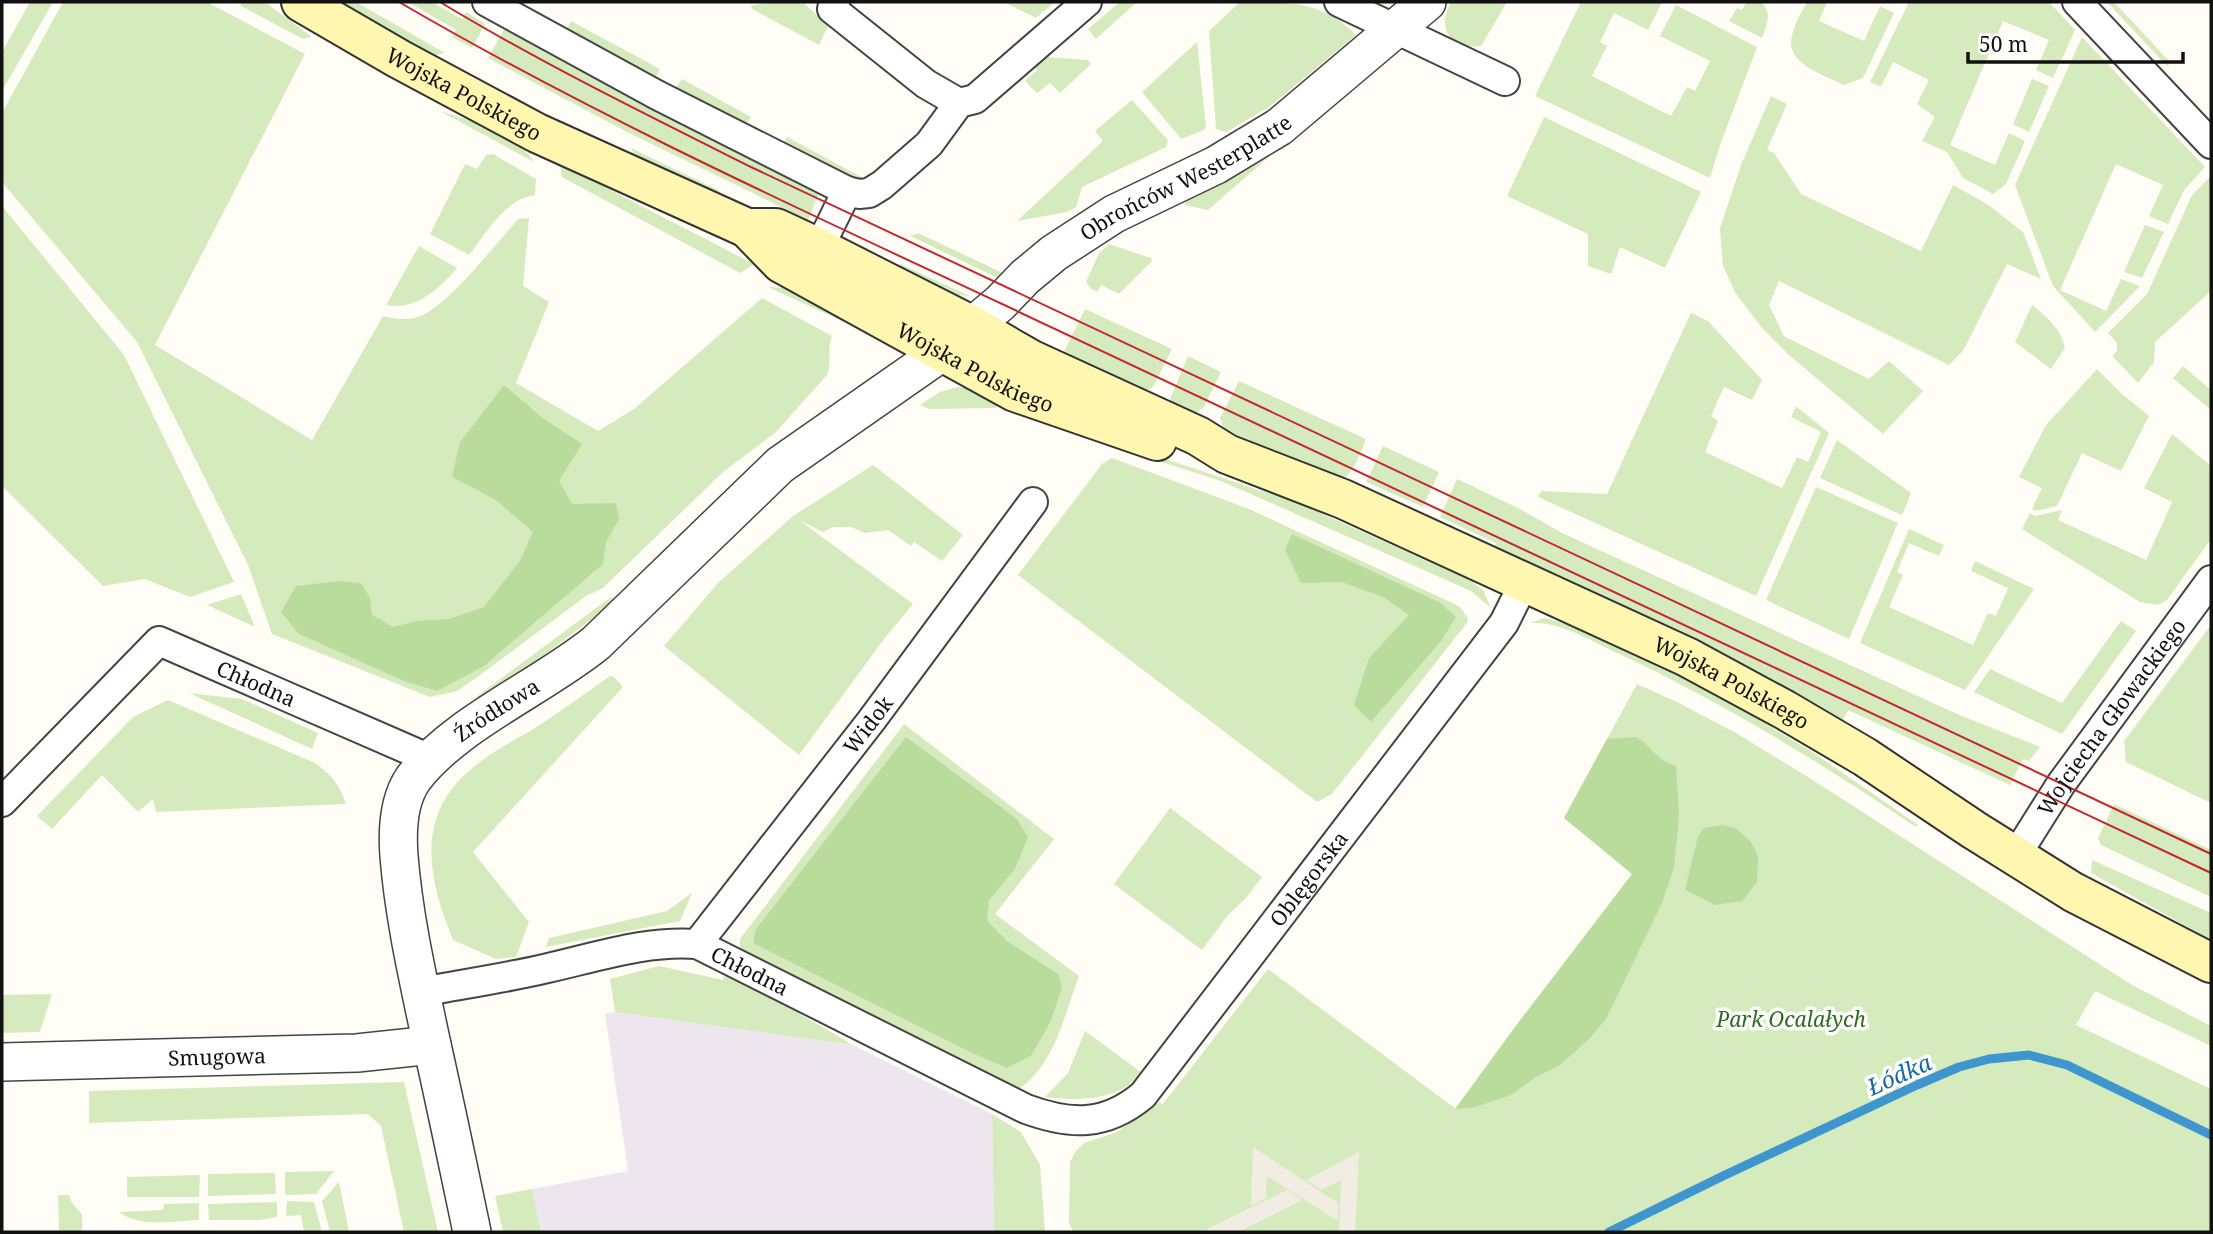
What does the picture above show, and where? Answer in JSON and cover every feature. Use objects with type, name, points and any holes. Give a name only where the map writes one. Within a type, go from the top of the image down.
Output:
[{"type":"main road","name":"Wojska Polskiego","points":[[301,2],[399,59],[537,133],[747,229],[781,263],[1031,398],[1178,448],[1227,454]]},
{"type":"main road","name":"Wojska Polskiego","points":[[747,229],[776,228],[973,326],[1030,359],[1198,436],[1227,454],[1343,499],[1687,657],[1786,710],[1865,757],[2015,857],[2073,892],[2211,963]]},
{"type":"street","points":[[486,2],[657,95],[847,191],[859,194],[869,193],[882,185],[929,144],[959,103],[975,99],[1087,2]]},
{"type":"street","points":[[1339,2],[1505,81]]},
{"type":"street","name":"Obrońców Westerplatte","points":[[942,352],[1000,303],[1025,276],[1081,234],[1114,214],[1216,166],[1279,127],[1427,2]]},
{"type":"street","points":[[2077,2],[2211,144]]},
{"type":"street","points":[[834,5],[926,84],[959,103]]},
{"type":"street","points":[[819,248],[847,191]]},
{"type":"street","name":"Źródłowa","points":[[472,1232],[421,992],[403,888],[399,830],[404,795],[430,759],[461,734],[580,657],[621,621],[780,466],[942,352]]},
{"type":"street","name":"Widok","points":[[697,944],[871,721],[1033,502]]},
{"type":"street","name":"Wojciecha Głowackiego","points":[[2015,857],[2061,784],[2211,580]]},
{"type":"street","name":"Oblęgorska","points":[[1056,1120],[1080,1121],[1118,1113],[1143,1095],[1503,623],[1524,583]]},
{"type":"street","name":"Chłodna","points":[[2,802],[159,640],[430,759]]},
{"type":"street","name":"Chłodna","points":[[421,992],[530,972],[653,944],[697,944],[1026,1109],[1056,1120]]},
{"type":"street","name":"Smugowa","points":[[2,1062],[357,1053],[432,1045]]},
{"type":"shaded area","points":[[615,1012],[853,1045],[992,1114],[994,1232],[541,1232],[532,1189],[628,1171],[605,1013]]},
{"type":"shaded area","points":[[1253,1147],[1338,1203],[1338,1221],[1267,1176],[1266,1198],[1251,1206]]},
{"type":"shaded area","points":[[1359,1152],[1355,1232],[1339,1232],[1341,1180],[1321,1190],[1307,1180]]},
{"type":"shaded area","points":[[1287,1190],[1302,1200],[1238,1232],[1201,1232]]},
{"type":"green space","points":[[30,2],[53,2],[2,91],[2,52]]},
{"type":"green space","points":[[63,2],[207,2],[305,54],[155,345],[312,440],[383,316],[411,319],[432,309],[472,272],[518,219],[529,218],[523,286],[549,302],[516,383],[598,431],[634,409],[762,298],[832,336],[827,375],[775,433],[723,472],[603,588],[586,596],[457,691],[430,697],[272,634],[248,565],[137,342],[2,182],[2,113]]},
{"type":"green space","points":[[240,2],[265,2],[312,37],[303,39],[241,6]]},
{"type":"green space","points":[[335,2],[356,2],[445,53],[431,56]]},
{"type":"green space","points":[[408,2],[432,2],[462,19],[466,12],[485,24],[472,48],[452,37],[456,30]]},
{"type":"green space","points":[[768,2],[803,2],[828,26],[819,45],[752,9],[751,6]]},
{"type":"green space","points":[[1004,2],[1055,2],[1036,18]]},
{"type":"green space","points":[[1120,2],[1137,2],[1096,39],[1088,29]]},
{"type":"green space","points":[[1240,2],[1303,5],[1330,15],[1356,35],[1269,107],[1226,132],[1216,129],[1209,31]]},
{"type":"green space","points":[[1451,2],[1507,2],[1481,46],[1470,46],[1454,41],[1449,35],[1445,20]]},
{"type":"green space","points":[[1581,2],[1662,2],[1648,30],[1614,13],[1600,42],[1607,46],[1592,76],[1671,116],[1687,87],[1695,91],[1710,61],[1660,36],[1676,5],[1757,47],[1710,178],[1535,96]]},
{"type":"green space","points":[[1747,2],[1761,2],[1767,10],[1768,19],[1762,38],[1729,21],[1737,8],[1742,10]]},
{"type":"green space","points":[[1807,2],[1827,2],[1819,21],[1864,41],[1880,6],[1894,13],[1863,78],[1844,85],[1815,72],[1793,52],[1793,32]]},
{"type":"green space","points":[[1909,2],[2049,2],[2075,30],[2053,78],[2036,70],[2049,40],[2003,21],[1950,145],[1995,165],[2009,133],[2025,141],[2006,184],[1993,194],[1963,178],[1947,152],[1922,141],[1935,117],[1917,104],[1929,80],[1893,62],[1881,87],[1870,82]]},
{"type":"green space","points":[[2107,2],[2114,2],[2171,63],[2167,66]]},
{"type":"green space","points":[[571,21],[660,69],[655,79],[565,33]]},
{"type":"green space","points":[[507,24],[817,189],[819,193],[808,220],[627,132],[488,58]]},
{"type":"green space","points":[[2082,37],[2205,167],[2184,190],[2168,224],[2149,216],[2163,185],[2116,164],[2060,290],[2106,311],[2121,279],[2140,286],[2095,332],[2053,286],[2015,185]]},
{"type":"green space","points":[[1197,42],[1206,127],[1181,139],[1142,92]]},
{"type":"green space","points":[[1047,57],[1088,60],[1091,64],[1060,93],[1050,83],[1037,93],[1025,81],[1037,70],[1034,66]]},
{"type":"green space","points":[[682,79],[751,117],[744,127],[674,91]]},
{"type":"green space","points":[[2032,79],[2049,86],[2029,132],[2013,124]]},
{"type":"green space","points":[[1771,96],[1787,104],[1767,150],[1774,153],[1801,194],[1921,251],[1953,185],[1987,204],[2023,232],[2041,279],[2007,264],[1963,351],[1949,365],[1779,281],[1769,305],[1784,336],[1869,379],[1889,361],[1923,391],[1883,434],[1789,355],[1762,328],[1736,294],[1723,266],[1720,228],[1741,165]]},
{"type":"green space","points":[[1132,100],[1168,140],[1166,147],[1082,187],[1076,207],[1067,212],[1017,221],[1103,141],[1095,131]]},
{"type":"green space","points":[[440,111],[505,135],[526,151],[534,162]]},
{"type":"green space","points":[[1544,117],[1701,192],[1665,268],[1620,247],[1611,274],[1588,266],[1588,234],[1507,196]]},
{"type":"green space","points":[[787,137],[867,180],[850,179],[780,147]]},
{"type":"green space","points":[[631,148],[718,190],[724,197],[638,163]]},
{"type":"green space","points":[[493,154],[536,179],[535,195],[514,203],[505,210],[469,255],[430,234],[465,164],[477,169],[486,155]]},
{"type":"green space","points":[[1269,155],[1208,210],[1185,205],[1185,200]]},
{"type":"green space","points":[[560,164],[754,264],[740,273],[562,177]]},
{"type":"green space","points":[[2211,176],[2211,291],[2155,342],[2154,362],[2138,383],[2112,356],[2117,351],[2117,343],[2108,333],[2147,294],[2192,195]]},
{"type":"green space","points":[[2,206],[124,355],[234,582],[190,597],[145,579],[103,586],[2,486]]},
{"type":"green space","points":[[2145,225],[2164,232],[2142,278],[2124,272]]},
{"type":"green space","points":[[918,233],[1005,274],[1000,279],[910,236]]},
{"type":"green space","points":[[1109,244],[1151,258],[1152,261],[1119,294],[1101,285],[1097,292],[1086,282],[1099,253]]},
{"type":"green space","points":[[419,246],[457,268],[426,297],[407,305],[386,305]]},
{"type":"green space","points":[[900,264],[970,296],[955,295],[896,270]]},
{"type":"green space","points":[[768,287],[790,288],[845,316],[842,321]]},
{"type":"green space","points":[[2032,305],[2053,324],[2063,341],[2065,348],[2051,369],[2015,342]]},
{"type":"green space","points":[[1085,309],[1172,349],[1153,387],[1146,391],[1063,354]]},
{"type":"green space","points":[[1691,313],[1708,321],[1762,380],[1752,400],[1724,387],[1711,416],[1718,421],[1705,452],[1782,488],[1797,457],[1808,462],[1821,432],[1791,417],[1796,406],[1829,433],[1756,596],[1538,497],[1541,491],[1607,494]]},
{"type":"green space","points":[[1188,356],[1221,372],[1204,407],[1194,415],[1172,403],[1170,399]]},
{"type":"green space","points":[[2183,366],[2211,390],[2211,410],[2173,378]]},
{"type":"green space","points":[[2097,369],[2149,416],[2121,471],[2082,453],[2057,506],[2036,511],[2032,509],[2042,488],[2019,477],[2046,425]]},
{"type":"green space","points":[[1239,381],[1366,439],[1347,475],[1337,481],[1224,429],[1220,418]]},
{"type":"green space","points":[[504,385],[544,419],[582,444],[559,481],[572,504],[616,503],[619,519],[606,542],[603,564],[484,666],[437,691],[404,681],[299,634],[281,612],[296,586],[340,581],[361,583],[370,598],[372,615],[393,627],[416,621],[449,619],[484,607],[520,561],[533,532],[496,500],[452,477],[460,442]]},
{"type":"green space","points":[[958,387],[970,388],[1004,401],[995,408],[929,409],[920,405],[940,392]]},
{"type":"green space","points":[[2172,434],[2211,466],[2211,539],[2167,600],[2158,605],[2140,602],[2022,529],[2030,513],[2035,516],[2062,510],[2058,520],[2146,560],[2172,502],[2144,488]]},
{"type":"green space","points":[[1837,440],[1911,493],[1902,515],[1820,478]]},
{"type":"green space","points":[[1124,445],[1303,505],[1471,581],[1483,590],[1491,608],[1471,591],[1453,583],[1221,481],[1124,450]]},
{"type":"green space","points":[[1383,446],[1439,472],[1423,507],[1366,482]]},
{"type":"green space","points":[[1112,458],[1249,509],[1459,606],[1468,618],[1467,623],[1332,794],[1317,802],[1018,575],[1102,464]]},
{"type":"green space","points":[[873,465],[963,535],[942,561],[914,542],[911,546],[888,530],[865,533],[851,527],[833,527],[823,532],[799,520],[913,604],[799,755],[664,646],[718,583],[793,516]]},
{"type":"green space","points":[[1457,479],[1520,509],[1562,533],[1957,714],[2040,747],[2029,761],[2023,759],[2010,785],[1848,710],[1840,726],[1492,552],[1496,543],[1440,517]]},
{"type":"green space","points":[[1816,487],[1898,523],[1849,639],[1766,600]]},
{"type":"green space","points":[[1909,529],[1944,545],[1939,556],[1909,543],[1897,572],[1903,575],[1889,607],[1973,645],[1988,613],[1996,616],[2008,588],[1971,571],[1975,561],[2034,589],[1965,690],[1860,643]]},
{"type":"green space","points":[[1292,534],[1439,602],[1456,617],[1441,641],[1371,722],[1354,705],[1369,658],[1409,615],[1385,598],[1342,582],[1301,583],[1285,550]]},
{"type":"green space","points":[[241,594],[255,627],[207,605]]},
{"type":"green space","points":[[611,597],[613,599],[601,612],[514,678],[484,698],[476,697]]},
{"type":"green space","points":[[1545,618],[1569,625],[1661,667],[1740,708],[1817,755],[1918,825],[1916,827],[1806,756],[1693,691],[1573,632],[1552,625],[1529,623]]},
{"type":"green space","points":[[2121,621],[2136,631],[2062,734],[1974,692],[1990,669],[2062,703]]},
{"type":"green space","points":[[2211,625],[2211,803],[2126,762],[2124,741]]},
{"type":"green space","points":[[610,676],[623,687],[473,852],[529,922],[516,957],[496,959],[453,940],[432,867],[435,822],[444,801],[459,781],[486,758],[540,725]]},
{"type":"green space","name":"Park Ocalałych","points":[[1637,684],[1736,733],[2132,985],[2211,1026],[2211,1046],[2095,991],[2076,1025],[2211,1089],[2211,1232],[1073,1232],[1069,1222],[1070,1162],[1076,1151],[1084,1143],[1117,1132],[1160,1102],[1162,1105],[1268,969],[1456,1109],[1515,1027],[1633,874],[1564,818]]},
{"type":"green space","points":[[189,693],[242,699],[318,733],[312,749]]},
{"type":"green space","points":[[168,700],[315,763],[334,780],[346,804],[156,812],[153,799],[138,812],[102,775],[52,829],[37,816],[133,717]]},
{"type":"green space","points":[[904,724],[1054,839],[995,914],[1079,976],[1050,1053],[1031,1079],[1019,1089],[740,950],[740,939]]},
{"type":"green space","points":[[906,737],[1017,819],[1028,837],[1015,869],[989,900],[987,921],[1008,942],[1058,974],[1062,987],[1051,1021],[1031,1056],[1007,1068],[753,943],[756,929]]},
{"type":"green space","points":[[1635,737],[1664,761],[1676,765],[1679,815],[1674,868],[1661,905],[1606,1019],[1589,1039],[1559,1066],[1536,1077],[1511,1095],[1475,1107],[1455,1109],[1632,874],[1564,818],[1607,739]]},
{"type":"green space","points":[[2114,804],[2211,850],[2211,897],[2101,845],[2098,838]]},
{"type":"green space","points":[[1170,808],[1262,877],[1228,915],[1202,950],[1114,884]]},
{"type":"green space","points":[[1723,825],[1737,829],[1751,842],[1758,856],[1757,882],[1742,901],[1715,905],[1685,890],[1698,836],[1704,828]]},
{"type":"green space","points":[[2092,860],[2211,913],[2211,940],[2091,873]]},
{"type":"green space","points":[[692,893],[680,921],[546,947],[549,938],[667,911]]},
{"type":"green space","points":[[659,966],[723,980],[724,976],[749,984],[853,1045],[615,1012],[610,979]]},
{"type":"green space","points":[[52,994],[40,1032],[2,1033],[2,995]]},
{"type":"green space","points":[[1085,1031],[1141,1072],[1126,1087],[1105,1095],[1075,1099],[1045,1097],[1068,1073]]},
{"type":"green space","points":[[404,1082],[438,1232],[404,1232],[381,1126],[368,1114],[89,1123],[89,1091]]},
{"type":"green space","points":[[992,1114],[1021,1132],[1040,1165],[1045,1232],[994,1232]]},
{"type":"green space","points":[[334,1171],[316,1194],[285,1195],[285,1172]]},
{"type":"green space","points":[[275,1173],[276,1194],[208,1196],[208,1174]]},
{"type":"green space","points":[[200,1175],[199,1197],[127,1197],[127,1177]]},
{"type":"green space","points":[[339,1182],[349,1232],[330,1232],[322,1201]]},
{"type":"green space","points":[[532,1189],[541,1232],[503,1232],[495,1196]]},
{"type":"green space","points":[[58,1195],[69,1195],[82,1214],[82,1232],[59,1232]]},
{"type":"green space","points":[[287,1201],[314,1202],[322,1232],[304,1232],[301,1215],[286,1216]]},
{"type":"green space","points":[[277,1202],[277,1217],[259,1220],[209,1220],[208,1204]]},
{"type":"green space","points":[[199,1203],[199,1220],[147,1222],[119,1212],[163,1210],[164,1204]]},
{"type":"waterway","name":"Łódka","points":[[1609,1232],[1917,1085],[1959,1067],[1989,1059],[2029,1055],[2067,1065],[2211,1135]]},
{"type":"tram line","points":[[399,2],[546,83],[772,196],[2211,873]]},
{"type":"tram line","points":[[440,2],[555,67],[753,168],[2211,854]]}]
